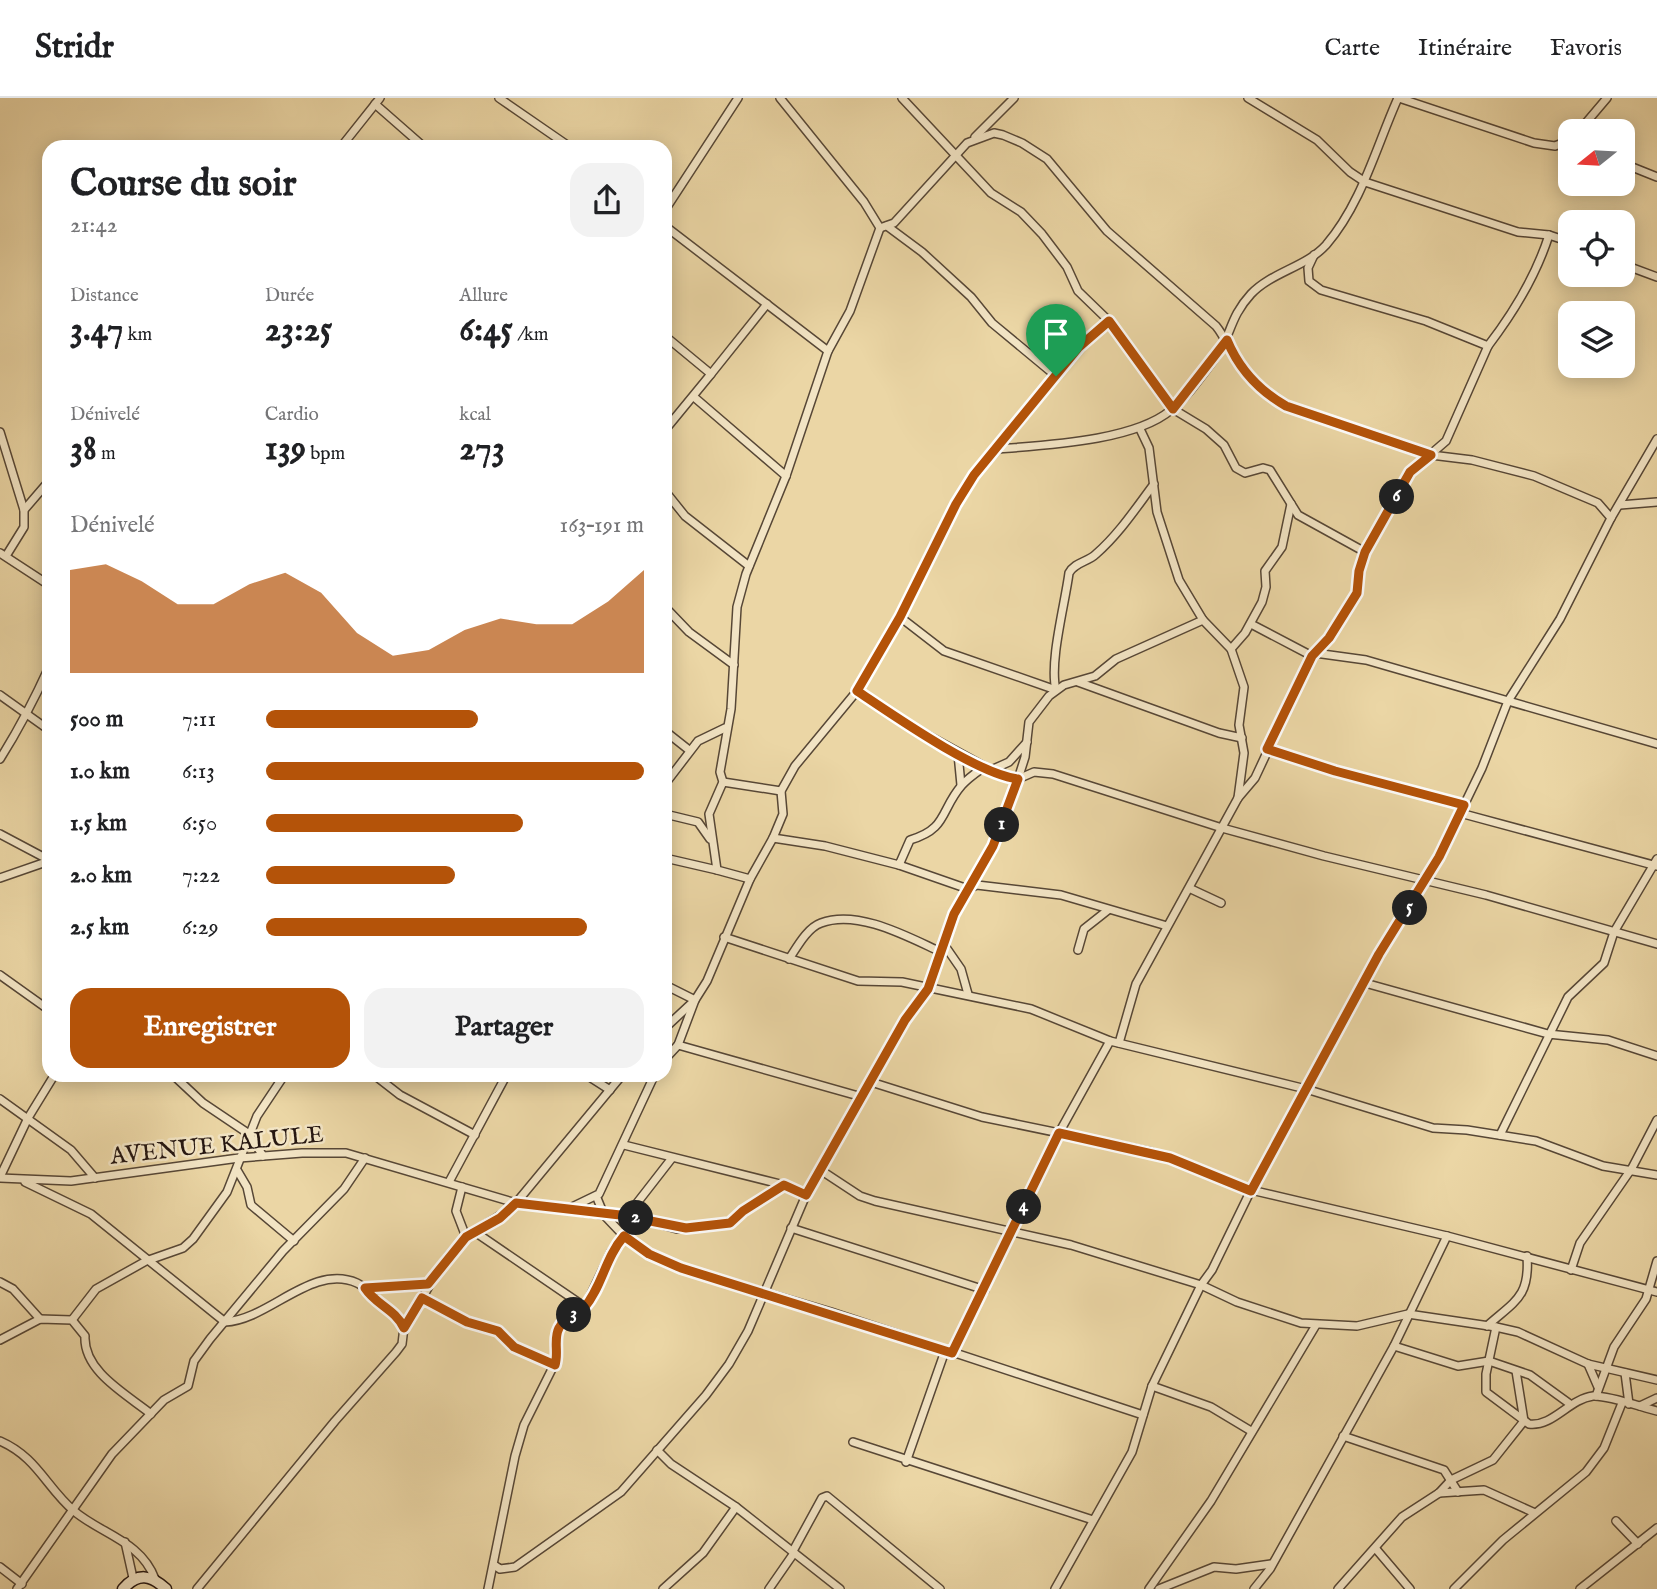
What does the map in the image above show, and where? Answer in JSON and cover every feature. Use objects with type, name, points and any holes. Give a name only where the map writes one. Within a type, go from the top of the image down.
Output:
[{"type":"street","points":[[499,98],[558,140]]},
{"type":"street","points":[[672,200],[738,98]]},
{"type":"street","points":[[780,98],[884,227],[922,252],[971,297],[992,323],[1056,376]]},
{"type":"street","points":[[902,98],[991,193],[1021,212],[1042,233],[1067,267],[1079,291],[1109,321],[1173,409],[1206,429],[1224,445],[1236,468],[1245,473],[1263,468],[1270,470],[1298,514],[1365,552]]},
{"type":"street","points":[[698,822],[709,814],[723,782],[720,772],[731,709],[737,607],[750,566],[786,476],[828,351],[850,311],[884,227],[900,217],[1014,98]]},
{"type":"street","points":[[1248,98],[1317,139],[1336,160],[1366,182],[1518,232],[1558,238]]},
{"type":"street","points":[[1488,346],[1426,321],[1321,290],[1309,281],[1308,268],[1341,223],[1366,182],[1374,150],[1398,98],[1534,143],[1558,144]]},
{"type":"street","points":[[1589,119],[1607,98]]},
{"type":"street","points":[[346,140],[377,101],[417,140]]},
{"type":"street","points":[[974,138],[994,133],[1003,135],[1047,159],[1107,231],[1227,340],[1235,359],[1267,395],[1286,406],[1431,455],[1472,460],[1534,476],[1598,503],[1611,518]]},
{"type":"street","points":[[1635,168],[1657,177]]},
{"type":"street","points":[[672,231],[828,351]]},
{"type":"street","points":[[1119,1043],[1136,985],[1167,926],[1191,889],[1238,798],[1255,778],[1313,655],[1329,638],[1357,593],[1359,571],[1365,552],[1410,472],[1446,441],[1488,346],[1512,315],[1540,262],[1549,235]]},
{"type":"street","points":[[998,449],[1047,445],[1140,429],[1173,409],[1227,340],[1228,327],[1235,313],[1254,291],[1276,275],[1315,255]]},
{"type":"street","points":[[1635,269],[1657,277]]},
{"type":"street","points":[[672,422],[767,304]]},
{"type":"street","points":[[672,1051],[678,1045],[695,1000],[707,981],[750,879],[774,838],[783,814],[781,791],[794,766],[857,691],[900,617],[956,504],[974,475],[1088,336],[1109,321]]},
{"type":"street","points":[[672,341],[710,374]]},
{"type":"street","points":[[694,397],[786,476]]},
{"type":"street","points":[[1140,429],[1149,448],[1157,512],[1179,580],[1203,620],[1231,649],[1244,687],[1239,725],[1244,752],[1238,798]]},
{"type":"street","points":[[0,432],[24,510],[24,527],[3,555],[42,580]]},
{"type":"street","points":[[1055,1589],[1132,1452],[1152,1386],[1200,1285],[1212,1270],[1306,1089],[1426,880],[1464,805],[1508,701],[1564,612],[1611,518],[1657,439]]},
{"type":"street","points":[[1056,690],[1053,677],[1057,661],[1056,648],[1069,573],[1073,566],[1095,556],[1128,520],[1155,483]]},
{"type":"street","points":[[24,510],[42,489]]},
{"type":"street","points":[[672,500],[685,516],[750,566]]},
{"type":"street","points":[[1620,505],[1657,502]]},
{"type":"street","points":[[1231,649],[1251,624],[1266,587],[1265,571],[1282,547],[1291,504]]},
{"type":"street","points":[[672,614],[689,632],[734,665]]},
{"type":"street","points":[[900,617],[944,650],[1056,690]]},
{"type":"street","points":[[494,1565],[508,1569],[522,1563],[621,1492],[729,1364],[806,1195],[905,1020],[928,989],[942,948],[968,889],[993,846],[1026,757],[1029,722],[1056,690],[1095,676],[1116,659],[1203,620]]},
{"type":"street","points":[[1251,624],[1313,655],[1366,660],[1657,744]]},
{"type":"street","points":[[1077,682],[1219,733],[1242,738]]},
{"type":"street","points":[[0,759],[19,722],[27,716],[42,683]]},
{"type":"street","points":[[857,691],[958,754],[1018,779],[1034,772],[1053,774],[1222,828],[1426,880],[1657,944]]},
{"type":"street","points":[[0,695],[42,726]]},
{"type":"street","points":[[672,774],[698,741],[726,728]]},
{"type":"street","points":[[672,737],[689,750]]},
{"type":"street","points":[[899,865],[910,840],[921,838],[940,824],[961,785],[988,768],[1009,762],[1027,742]]},
{"type":"street","points":[[1267,749],[1335,771],[1464,805]]},
{"type":"street","points":[[958,754],[961,785]]},
{"type":"street","points":[[1026,757],[1034,772]]},
{"type":"street","points":[[723,782],[781,791]]},
{"type":"street","points":[[1460,813],[1656,863],[1614,932],[1604,963],[1568,997],[1500,1135]]},
{"type":"street","points":[[709,814],[717,870]]},
{"type":"street","points":[[672,816],[698,822],[713,842]]},
{"type":"street","points":[[0,834],[42,857]]},
{"type":"street","points":[[774,838],[824,846],[899,865],[968,889],[977,886],[1022,893],[1042,892],[1167,926]]},
{"type":"street","points":[[672,860],[750,879]]},
{"type":"street","points":[[0,878],[42,863]]},
{"type":"street","points":[[1191,889],[1221,903]]},
{"type":"street","points":[[1078,950],[1084,929],[1108,910]]},
{"type":"street","points":[[789,959],[809,931],[820,923],[834,920],[888,929],[942,948],[961,969],[968,994]]},
{"type":"street","points":[[724,937],[858,981],[902,982],[1031,1009],[1110,1041],[1306,1089],[1433,1128],[1536,1141],[1603,1166],[1632,1168],[1657,1175]]},
{"type":"street","points":[[0,975],[42,1005]]},
{"type":"street","points":[[1365,983],[1548,1034],[1608,1040],[1657,1056]]},
{"type":"street","points":[[672,988],[695,1000]]},
{"type":"street","points":[[672,1021],[695,1000]]},
{"type":"street","points":[[906,1462],[949,1352],[985,1290],[1059,1133],[1110,1041]]},
{"type":"street","points":[[678,1045],[862,1097]]},
{"type":"street","points":[[0,1178],[28,1118],[50,1082]]},
{"type":"street","points":[[181,1082],[203,1103],[249,1134],[263,1156]]},
{"type":"street","points":[[72,1320],[90,1293],[146,1261],[188,1244],[227,1192],[257,1116],[280,1082]]},
{"type":"street","points":[[383,1082],[400,1095],[475,1135]]},
{"type":"street","points":[[449,1182],[503,1082]]},
{"type":"street","points":[[598,1082],[610,1090]]},
{"type":"street","points":[[197,1589],[335,1420],[397,1352],[402,1344],[404,1328],[428,1284],[466,1237],[500,1218],[516,1203],[616,1082]]},
{"type":"street","points":[[569,1208],[597,1198],[624,1145],[650,1082]]},
{"type":"street","points":[[871,1082],[982,1118],[1170,1158],[1251,1191],[1447,1236],[1657,1292]]},
{"type":"street","points":[[0,1099],[82,1160],[95,1178]]},
{"type":"street","points":[[1571,1270],[1580,1243],[1632,1168],[1657,1120]]},
{"type":"street","points":[[624,1145],[784,1185],[806,1195]]},
{"type":"street","name":"AVENUE KALULE","points":[[0,1178],[95,1178],[239,1158],[328,1152],[365,1158],[516,1203],[631,1216],[677,1229],[730,1223],[743,1211],[784,1185]]},
{"type":"street","points":[[0,1567],[19,1587],[112,1454],[164,1400],[187,1386],[194,1361],[294,1241],[344,1189],[365,1158]]},
{"type":"street","points":[[488,1589],[514,1456],[524,1425],[558,1357],[557,1330],[565,1320],[585,1307],[611,1252],[624,1236],[642,1196],[672,1158]]},
{"type":"street","points":[[237,1170],[247,1187],[251,1205],[294,1241]]},
{"type":"street","points":[[821,1171],[860,1196],[1013,1230],[1200,1285],[1285,1319],[1316,1325],[1363,1326],[1408,1314],[1496,1327],[1518,1332],[1588,1364],[1657,1380]]},
{"type":"street","points":[[19,1180],[83,1209],[225,1322]]},
{"type":"street","points":[[462,1187],[456,1211],[466,1237]]},
{"type":"street","points":[[597,1198],[604,1215],[624,1236],[649,1254],[681,1268],[764,1292],[1143,1415]]},
{"type":"street","points":[[791,1227],[985,1290]]},
{"type":"street","points":[[475,1232],[585,1307]]},
{"type":"street","points":[[1254,1589],[1271,1564],[1394,1346],[1447,1236]]},
{"type":"street","points":[[1487,1326],[1522,1296],[1527,1287],[1527,1256]]},
{"type":"street","points":[[1496,1327],[1485,1385],[1488,1396],[1524,1421],[1535,1425],[1544,1422],[1570,1404],[1597,1392],[1606,1367],[1648,1290],[1657,1261]]},
{"type":"street","points":[[225,1322],[264,1310],[299,1288],[336,1279],[358,1283],[365,1288],[377,1301],[392,1310],[404,1328]]},
{"type":"street","points":[[0,1282],[13,1289],[40,1319]]},
{"type":"street","points":[[365,1288],[428,1284]]},
{"type":"street","points":[[422,1298],[467,1322],[498,1331],[514,1347],[555,1365]]},
{"type":"street","points":[[0,1340],[40,1319],[72,1320],[85,1336],[84,1348],[91,1363],[151,1414]]},
{"type":"street","points":[[1149,1589],[1211,1501],[1251,1431],[1287,1378],[1316,1325]]},
{"type":"street","points":[[1394,1346],[1458,1366],[1489,1361],[1541,1382],[1570,1404]]},
{"type":"street","points":[[1588,1364],[1597,1392],[1626,1404],[1657,1412]]},
{"type":"street","points":[[1338,1589],[1412,1508],[1439,1493],[1451,1480],[1493,1460],[1524,1421],[1516,1371]]},
{"type":"street","points":[[1454,1589],[1503,1540],[1586,1472],[1604,1448],[1626,1404],[1625,1373]]},
{"type":"street","points":[[1152,1386],[1211,1407],[1251,1431]]},
{"type":"street","points":[[1639,1406],[1657,1398]]},
{"type":"street","points":[[1343,1436],[1440,1468],[1458,1492]]},
{"type":"street","points":[[0,1441],[11,1446],[41,1471],[72,1509],[125,1542],[146,1562],[155,1579],[166,1589]]},
{"type":"street","points":[[853,1442],[906,1462],[1014,1493],[1093,1520]]},
{"type":"street","points":[[657,1450],[689,1478],[736,1507],[840,1589]]},
{"type":"street","points":[[1439,1493],[1484,1490],[1535,1513]]},
{"type":"street","points":[[769,1589],[794,1552],[822,1499],[827,1496],[940,1589]]},
{"type":"street","points":[[663,1589],[704,1553],[736,1507]]},
{"type":"street","points":[[1616,1521],[1638,1545]]},
{"type":"street","points":[[1580,1589],[1657,1528]]},
{"type":"street","points":[[125,1542],[133,1578]]},
{"type":"street","points":[[1376,1549],[1410,1589]]},
{"type":"street","points":[[1159,1589],[1214,1567],[1236,1569],[1271,1564]]},
{"type":"street","points":[[133,1578],[155,1579]]},
{"type":"street","points":[[123,1589],[133,1578]]},
{"type":"route","points":[[1109,321],[1173,409],[1227,340],[1235,359],[1254,382],[1267,395],[1286,406],[1431,455],[1419,462],[1410,472],[1365,552],[1359,571],[1357,593],[1329,638],[1312,656],[1294,687],[1267,749],[1335,771],[1464,805],[1439,857],[1409,910],[1379,954],[1251,1191],[1151,1152],[1059,1133],[985,1290],[952,1353],[831,1312],[681,1268],[649,1254],[624,1236],[611,1252],[594,1294],[585,1307],[565,1320],[557,1330],[558,1357],[555,1365],[514,1347],[498,1331],[467,1322],[422,1298],[404,1328],[392,1310],[377,1301],[365,1288],[428,1284],[466,1237],[500,1218],[516,1203],[631,1216],[677,1229],[730,1223],[743,1211],[784,1185],[806,1195],[905,1020],[928,989],[954,914],[993,846],[1018,779],[996,774],[958,754],[857,691],[900,617],[956,504],[974,475],[1056,376],[1088,336],[1109,321]]}]
